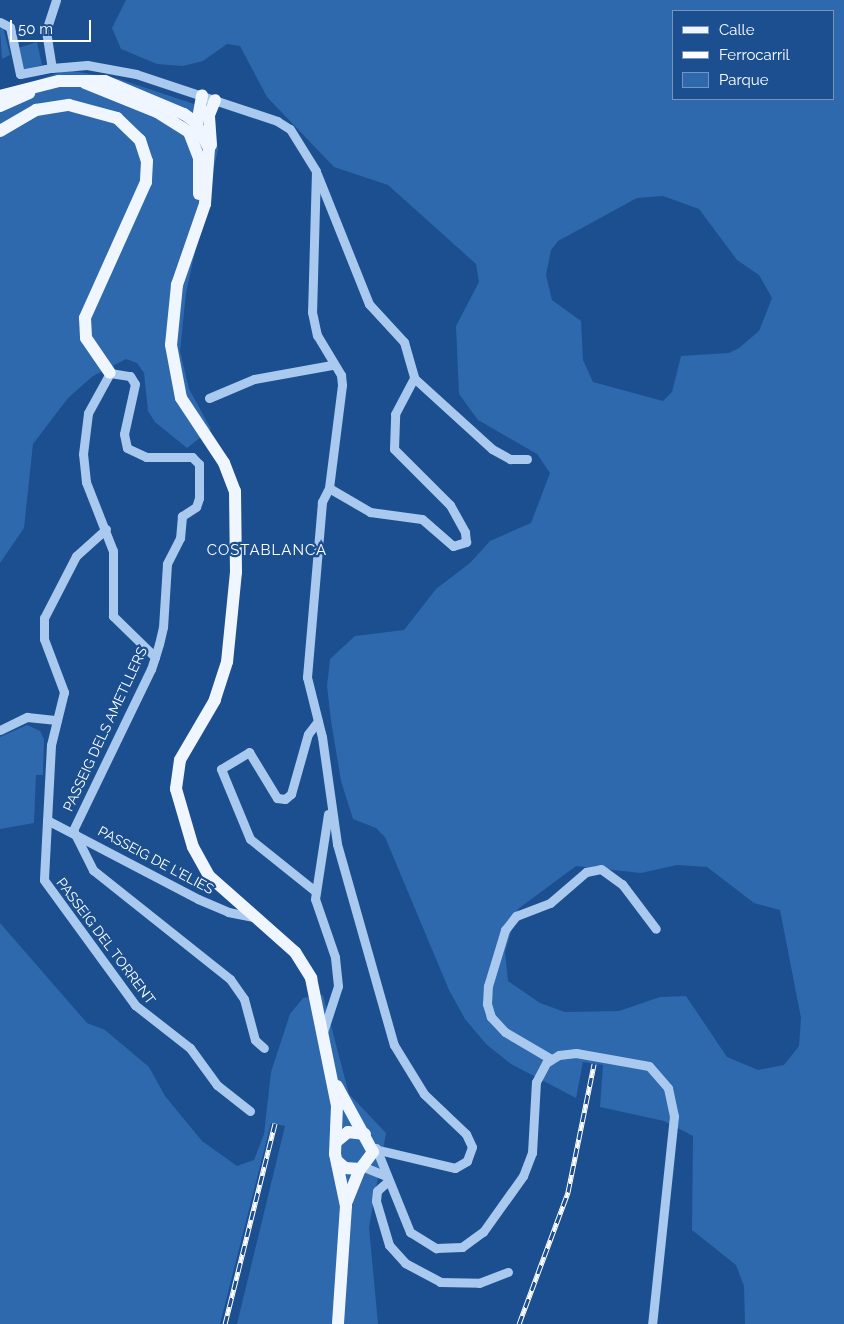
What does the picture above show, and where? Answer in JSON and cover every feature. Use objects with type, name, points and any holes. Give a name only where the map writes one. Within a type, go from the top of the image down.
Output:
[{"type":"main road","points":[[0,96],[44,84],[92,78],[123,86],[195,122],[206,140],[210,160]]},
{"type":"main road","points":[[73,80],[157,112],[195,122],[209,115]]},
{"type":"main road","points":[[0,106],[44,84]]},
{"type":"main road","points":[[188,248],[205,204],[210,160],[208,98]]},
{"type":"main road","points":[[208,98],[195,122],[199,194],[188,248],[173,302],[174,375],[188,412],[230,474],[237,530],[227,662],[215,700],[180,760],[176,789],[193,848],[208,876],[306,967],[323,1032],[332,1077],[338,1162],[346,1206],[338,1324]]},
{"type":"main road","points":[[0,131],[36,110],[68,105],[117,118],[140,140],[147,161],[146,182],[85,318],[86,338],[110,373]]},
{"type":"main road","points":[[157,112],[189,132],[198,150]]},
{"type":"main road","points":[[332,1077],[371,1141],[372,1158],[362,1168],[346,1206]]},
{"type":"main road","points":[[337,1142],[348,1132],[371,1141]]},
{"type":"main road","points":[[338,1162],[345,1168],[362,1168]]},
{"type":"street","points":[[52,68],[46,31],[56,0]]},
{"type":"street","points":[[0,22],[10,28],[20,74],[52,68],[110,68],[208,98],[283,125],[316,171],[369,304],[404,342],[414,378],[492,449],[510,459],[527,459]]},
{"type":"street","points":[[316,171],[312,312],[317,335],[332,365],[341,375],[342,385],[328,488],[322,502],[307,639],[307,677],[318,721],[329,806],[394,1045],[424,1094],[466,1134],[472,1147],[468,1161],[455,1168],[371,1141]]},
{"type":"street","points":[[209,398],[254,379],[332,365]]},
{"type":"street","points":[[110,373],[88,413],[83,454],[88,488],[106,529],[113,551],[113,616],[155,657]]},
{"type":"street","name":"PASSEIG DELS AMETLLERS","points":[[72,830],[155,657],[168,564],[180,538],[182,516],[198,503],[199,464],[192,457],[146,457],[127,448],[124,434],[135,384],[130,376],[110,373]]},
{"type":"street","points":[[328,488],[370,512],[422,520],[453,546],[466,542],[466,532],[450,505],[394,449],[395,414],[414,378]]},
{"type":"street","name":"PASSEIG DEL TORRENT","points":[[106,529],[76,556],[44,618],[44,639],[64,692],[56,720],[44,880],[50,894],[101,954],[140,1011],[190,1048],[217,1086],[250,1111]]},
{"type":"street","points":[[0,730],[27,717],[56,720]]},
{"type":"street","points":[[315,892],[250,839],[221,769],[249,752],[277,798],[285,799],[291,794],[308,734],[318,721]]},
{"type":"street","points":[[323,1032],[338,977],[318,916],[315,892],[329,806]]},
{"type":"street","name":"PASSEIG DE L'ELIES","points":[[47,820],[72,830],[198,899],[228,912],[254,917]]},
{"type":"street","points":[[72,830],[93,870],[230,979],[244,999],[255,1040],[264,1048]]},
{"type":"street","points":[[551,1059],[505,1032],[491,1017],[487,1004],[488,986],[505,930],[516,916],[550,903],[586,872],[601,870],[622,884],[656,929]]},
{"type":"street","points":[[371,1141],[403,1222],[416,1238],[445,1249],[475,1240],[527,1167],[536,1082],[551,1059],[576,1053],[643,1062],[657,1072],[671,1095],[672,1152],[652,1324]]},
{"type":"street","points":[[362,1168],[385,1179]]},
{"type":"street","points":[[385,1179],[377,1190],[376,1201],[389,1245],[405,1263],[440,1282],[478,1283],[508,1272]]},
{"type":"green space","points":[[126,0],[844,0],[844,1324],[745,1324],[744,1286],[736,1265],[692,1230],[693,1136],[664,1121],[600,1107],[603,1065],[583,1062],[576,1098],[511,1064],[486,1044],[465,1019],[449,990],[385,837],[376,828],[353,819],[341,781],[331,721],[327,686],[330,659],[355,636],[404,630],[436,589],[470,563],[490,541],[531,523],[550,473],[537,454],[478,420],[459,394],[456,326],[479,282],[476,264],[388,185],[334,167],[267,97],[240,46],[227,44],[203,61],[183,66],[157,64],[121,49],[112,28]],"holes":[[[663,196],[699,209],[737,260],[759,275],[772,298],[759,331],[739,348],[729,353],[681,356],[672,392],[663,401],[593,382],[583,360],[581,321],[552,300],[546,275],[551,250],[558,241],[637,198]],[[677,865],[707,867],[754,903],[780,910],[801,1018],[799,1046],[784,1065],[758,1070],[727,1057],[686,996],[660,997],[619,1011],[565,1012],[540,1003],[508,981],[505,952],[518,909],[576,866],[641,873]]]},
{"type":"green space","points":[[3,27],[10,55],[2,59],[0,29]]},
{"type":"green space","points":[[37,42],[42,65],[22,70],[18,48]]},
{"type":"green space","points":[[67,70],[119,79],[200,106],[214,129],[218,149],[186,293],[180,351],[189,389],[211,429],[187,448],[155,422],[148,411],[144,373],[137,363],[126,359],[93,376],[68,398],[33,444],[24,528],[0,563],[0,93]]},
{"type":"green space","points":[[27,725],[40,731],[44,739],[43,775],[36,775],[34,823],[0,829],[0,737]]},
{"type":"green space","points":[[0,923],[87,1023],[105,1030],[149,1067],[165,1096],[202,1141],[237,1166],[254,1160],[264,1134],[271,1072],[290,1014],[303,998],[323,995],[349,1094],[386,1133],[369,1227],[378,1324],[237,1324],[285,1126],[271,1123],[220,1324],[0,1324]]},
{"type":"railway","points":[[519,1324],[568,1192],[594,1064]]},
{"type":"railway","points":[[225,1324],[275,1123]]},
{"type":"district","name":"COSTABLANCA","points":[[267,551]]}]
